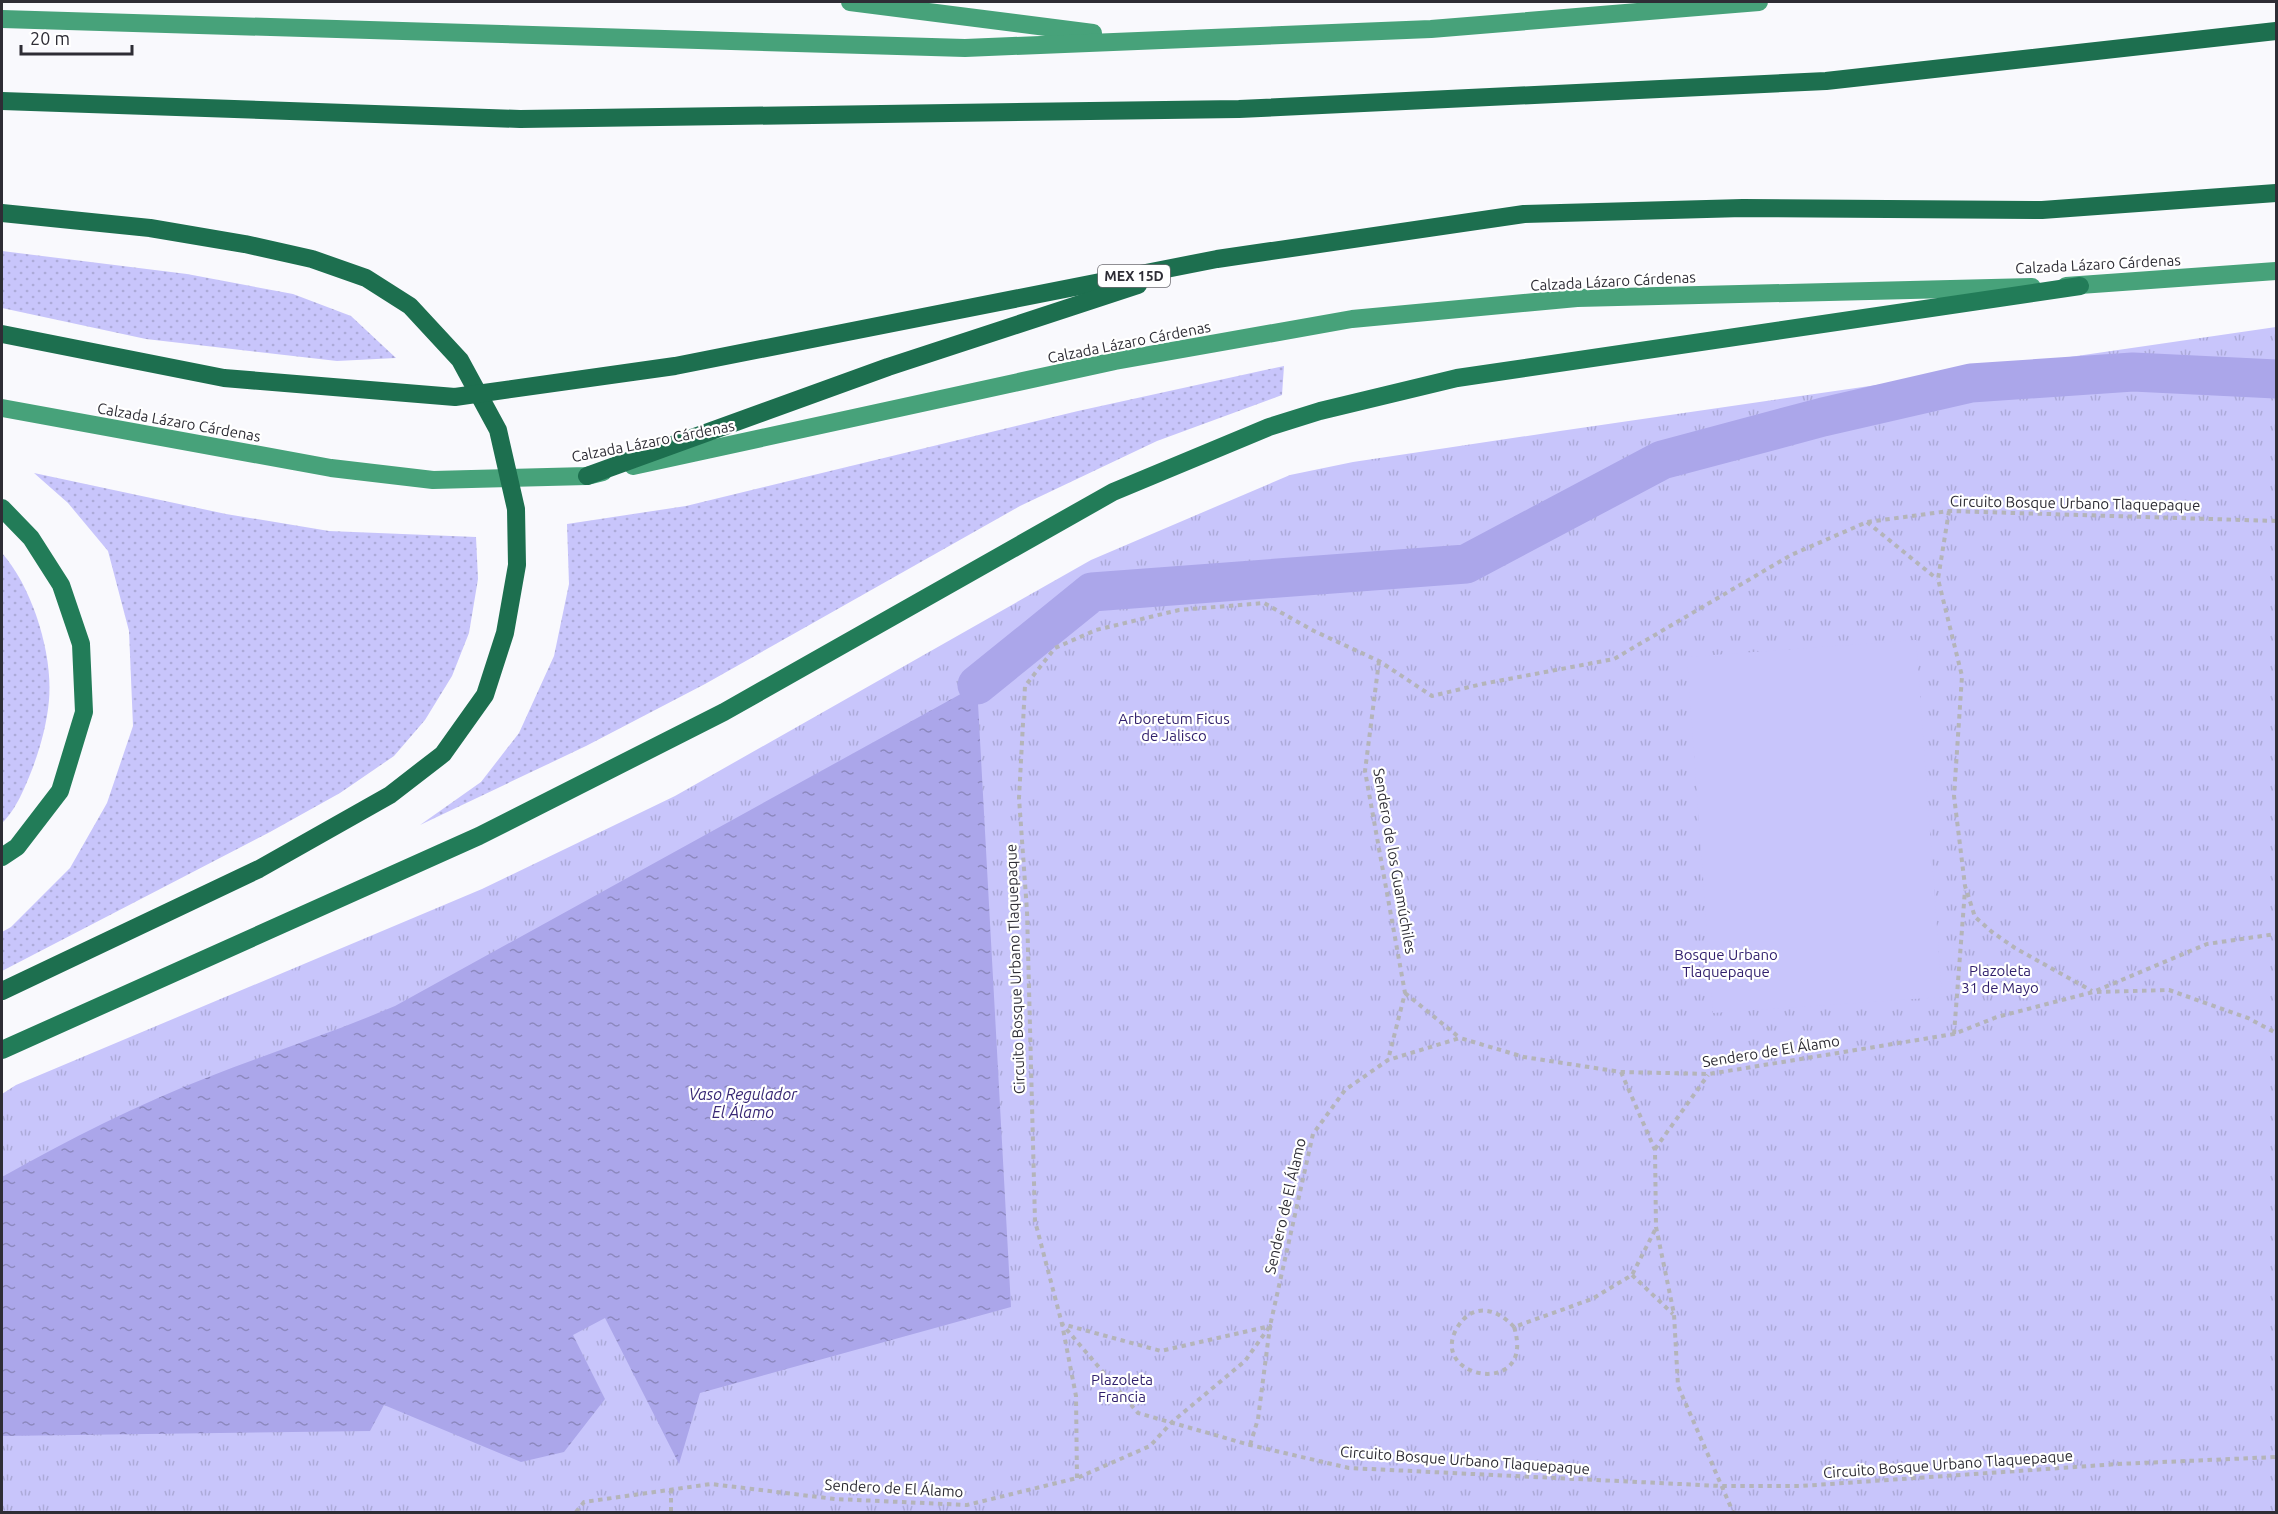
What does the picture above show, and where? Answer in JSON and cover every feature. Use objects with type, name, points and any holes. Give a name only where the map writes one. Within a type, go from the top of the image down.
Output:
[{"type":"highway","points":[[2,100],[520,119],[1239,109],[1826,81],[2277,31]]},
{"type":"highway","name":"MEX 15D","points":[[2,334],[224,378],[456,397],[675,366],[1217,259],[1524,214],[1743,208],[2042,210],[2277,193]]},
{"type":"highway","points":[[2,213],[150,228],[245,243],[312,259],[366,278],[410,306],[460,360],[498,430],[516,509],[517,565],[505,633],[485,695],[443,754],[390,795],[259,869],[2,992]]},
{"type":"highway","points":[[587,476],[888,367],[1217,259]]},
{"type":"highway","points":[[2,1050],[479,836],[724,712],[1113,492],[1269,427],[1331,408],[1457,378],[2080,286]]},
{"type":"highway","points":[[2,508],[31,537],[61,585],[81,644],[84,712],[60,791],[17,847],[2,857]]},
{"type":"main road","points":[[849,2],[1042,28],[1157,40]]},
{"type":"main road","points":[[2,19],[965,48],[1431,29],[1759,2]]},
{"type":"main road","name":"Calzada Lázaro Cárdenas","points":[[2,408],[331,468],[433,480],[587,476],[1115,361],[1352,320],[1577,298],[2080,286],[2277,271]]},
{"type":"path","name":"Circuito Bosque Urbano Tlaquepaque","points":[[2277,521],[1948,511],[1867,522],[1791,555],[1614,659],[1432,696],[1378,661],[1314,631],[1264,603],[1179,610],[1096,630],[1055,648],[1025,686],[1019,798],[1027,910],[1035,1221],[1062,1324],[1138,1413],[1250,1445],[1348,1468],[1721,1486],[1801,1486],[2118,1464],[2277,1457]]},
{"type":"path","points":[[1948,511],[1938,579],[1962,676],[1954,796],[1965,886],[1975,917],[2015,948],[2093,992],[2169,990],[2248,1018],[2277,1033]]},
{"type":"path","points":[[1867,522],[1938,579]]},
{"type":"path","name":"Sendero de los Guamúchiles","points":[[1378,661],[1365,771],[1405,993],[1388,1060]]},
{"type":"path","points":[[1954,1034],[1965,886]]},
{"type":"path","name":"Sendero de El Álamo","points":[[576,1512],[584,1502],[711,1484],[835,1499],[967,1505],[1077,1478],[1150,1446],[1172,1422],[1245,1361],[1270,1326],[1313,1134],[1345,1090],[1388,1060],[1460,1038],[1524,1057],[1621,1072],[1709,1074],[1954,1034],[1997,1017],[2093,992],[2207,944],[2277,934]]},
{"type":"path","points":[[1405,993],[1460,1038]]},
{"type":"path","points":[[1621,1072],[1655,1150],[1656,1227],[1674,1314],[1678,1386],[1733,1512]]},
{"type":"path","points":[[1655,1150],[1709,1074]]},
{"type":"path","points":[[1514,1327],[1592,1299],[1632,1275],[1656,1227]]},
{"type":"path","points":[[1632,1275],[1674,1314]]},
{"type":"path","points":[[1487,1310],[1503,1315],[1514,1327],[1518,1340],[1517,1353],[1504,1369],[1483,1376],[1468,1371],[1460,1364],[1453,1342],[1456,1330],[1463,1319],[1487,1310]]},
{"type":"path","points":[[1077,1478],[1076,1396],[1062,1324],[1161,1351],[1270,1326],[1258,1419],[1250,1445]]},
{"type":"path","points":[[671,1489],[671,1512]]},
{"type":"green space","points":[[2,251],[187,274],[293,294],[351,316],[396,358],[337,361],[146,339],[2,308]]},
{"type":"green space","name":"Bosque Urbano Tlaquepaque","points":[[2276,327],[2276,1512],[2,1512],[2,1094],[16,1085],[482,889],[675,796],[1091,560],[1290,475],[1353,462]]},
{"type":"green space","points":[[1284,366],[1282,395],[1157,441],[1020,506],[705,684],[586,746],[420,825],[481,782],[519,733],[554,656],[569,584],[567,524],[686,506],[1078,411]]},
{"type":"green space","points":[[34,473],[226,514],[329,531],[476,537],[478,579],[469,633],[452,676],[425,720],[394,756],[340,793],[270,832],[2,971],[2,932],[11,927],[70,868],[107,803],[133,726],[129,631],[108,551],[68,503]]},
{"type":"green space","points":[[2,553],[23,584],[38,622],[48,662],[49,700],[36,759],[20,797],[2,823]]},
{"type":"green space","points":[[1916,640],[1942,997],[1713,1013],[1687,657]]},
{"type":"water","name":"Vaso Regulador El Álamo","points":[[977,685],[1011,1307],[700,1393],[679,1464],[605,1318],[573,1335],[605,1399],[564,1452],[521,1462],[384,1405],[370,1431],[2,1436],[2,1177],[157,1098],[395,1006]]},
{"type":"waterway","points":[[977,685],[1092,592],[1466,564],[1662,460],[1823,417],[1971,383],[2133,372],[2276,379]]},
{"type":"park label","name":"Arboretum Ficus de Jalisco","points":[[1174,726]]},
{"type":"park label","name":"Plazoleta 31 de Mayo","points":[[2000,978]]},
{"type":"park label","name":"Plazoleta Francia","points":[[1122,1388]]}]
